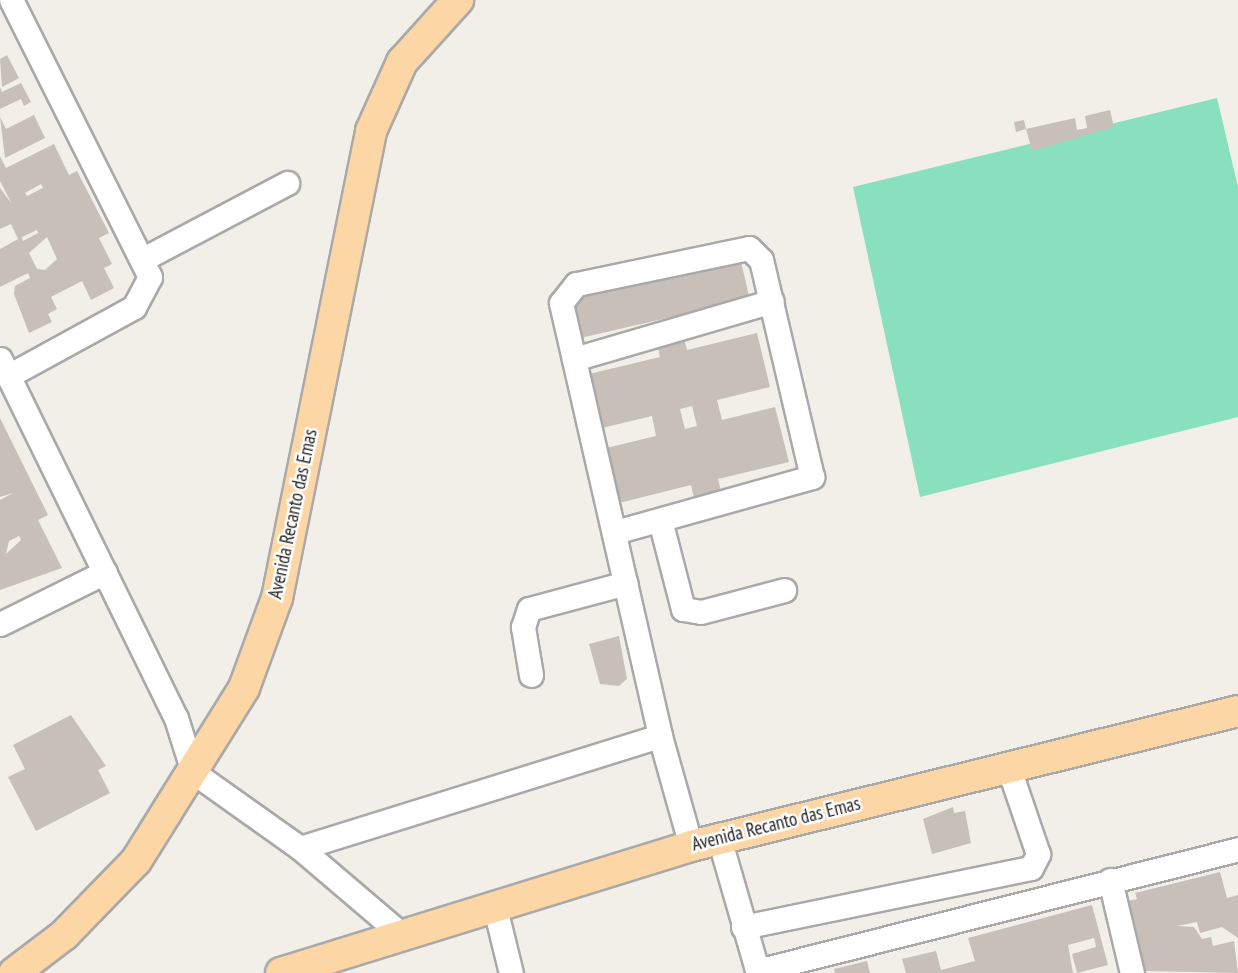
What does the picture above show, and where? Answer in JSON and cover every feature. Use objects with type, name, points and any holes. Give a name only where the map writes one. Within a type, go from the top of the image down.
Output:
[{"type":"main road","name":"Avenida Recanto das Emas","points":[[14,973],[64,935],[136,861],[222,731],[277,598],[371,131],[402,62],[458,0]]},
{"type":"main road","name":"Avenida Recanto das Emas","points":[[281,973],[494,904],[705,842],[1238,711]]},
{"type":"street","points":[[11,0],[143,259],[148,289],[134,307],[4,367],[176,718],[193,772],[300,848],[401,934]]},
{"type":"street","points":[[143,259],[287,183]]},
{"type":"street","points":[[615,531],[812,477],[761,260],[739,246],[576,284],[561,303],[660,736],[743,927],[757,972],[1238,849]]},
{"type":"street","points":[[574,359],[772,301]]},
{"type":"street","points":[[660,520],[683,609],[701,612],[784,590]]},
{"type":"street","points":[[0,624],[105,572]]},
{"type":"street","points":[[531,675],[523,627],[529,609],[626,583]]},
{"type":"street","points":[[176,718],[197,734],[222,731]]},
{"type":"street","points":[[300,848],[660,736]]},
{"type":"street","points":[[743,927],[1031,868],[1038,854],[1008,766]]},
{"type":"street","points":[[1110,880],[1132,973]]},
{"type":"street","points":[[494,904],[511,973]]},
{"type":"green space","points":[[1217,98],[1238,187],[1238,417],[920,497],[853,187]]},
{"type":"building","points":[[7,55],[19,78],[2,87],[0,59]]},
{"type":"building","points":[[21,83],[31,102],[24,106],[21,99],[0,109],[0,87],[2,92]]},
{"type":"building","points":[[1110,110],[1114,127],[1032,151],[1026,129],[1075,118],[1077,130],[1087,128],[1085,116]]},
{"type":"building","points":[[34,115],[45,138],[5,158],[0,117],[6,129]]},
{"type":"building","points":[[1024,120],[1026,129],[1016,132],[1014,122]]},
{"type":"building","points":[[54,144],[69,175],[77,171],[109,233],[99,238],[112,264],[104,268],[114,288],[91,300],[82,281],[51,297],[57,309],[48,314],[52,322],[29,333],[14,294],[15,286],[30,278],[28,273],[0,287],[0,249],[18,239],[11,224],[0,229],[0,188],[12,204],[0,181],[0,156],[6,168]],"holes":[[[41,184],[43,188],[27,196],[25,193]],[[37,230],[38,233],[23,241],[22,237]],[[47,237],[57,259],[45,270],[37,269],[29,253]]]},
{"type":"building","points":[[740,257],[750,299],[579,338],[569,296]]},
{"type":"building","points":[[757,333],[770,387],[717,400],[722,420],[775,407],[789,462],[718,479],[721,491],[694,498],[691,485],[619,503],[606,448],[656,436],[652,416],[602,428],[589,374],[660,357],[657,344],[684,338],[687,350]],"holes":[[[692,406],[697,426],[685,429],[680,409]]]},
{"type":"building","points":[[0,418],[48,515],[38,520],[62,568],[0,590],[0,500],[13,493],[0,497]],"holes":[[[19,536],[21,540],[6,554],[9,541]]]},
{"type":"building","points":[[619,636],[627,679],[619,686],[600,684],[589,644]]},
{"type":"building","points":[[71,715],[106,766],[98,770],[110,793],[36,831],[8,777],[25,769],[13,745]]},
{"type":"building","points":[[953,807],[954,813],[965,811],[971,843],[932,854],[923,819]]},
{"type":"building","points":[[1220,872],[1227,898],[1238,895],[1238,938],[1222,927],[1200,933],[1197,922],[1177,926],[1194,927],[1202,939],[1211,937],[1213,946],[1234,941],[1238,973],[1145,971],[1128,901],[1137,899],[1135,893]]},
{"type":"building","points":[[1092,905],[1108,965],[1077,973],[1072,954],[1096,947],[1094,938],[1068,945],[1073,973],[906,973],[902,959],[936,951],[941,970],[975,961],[968,938]]},
{"type":"building","points":[[867,961],[870,973],[835,973],[834,969]]}]
